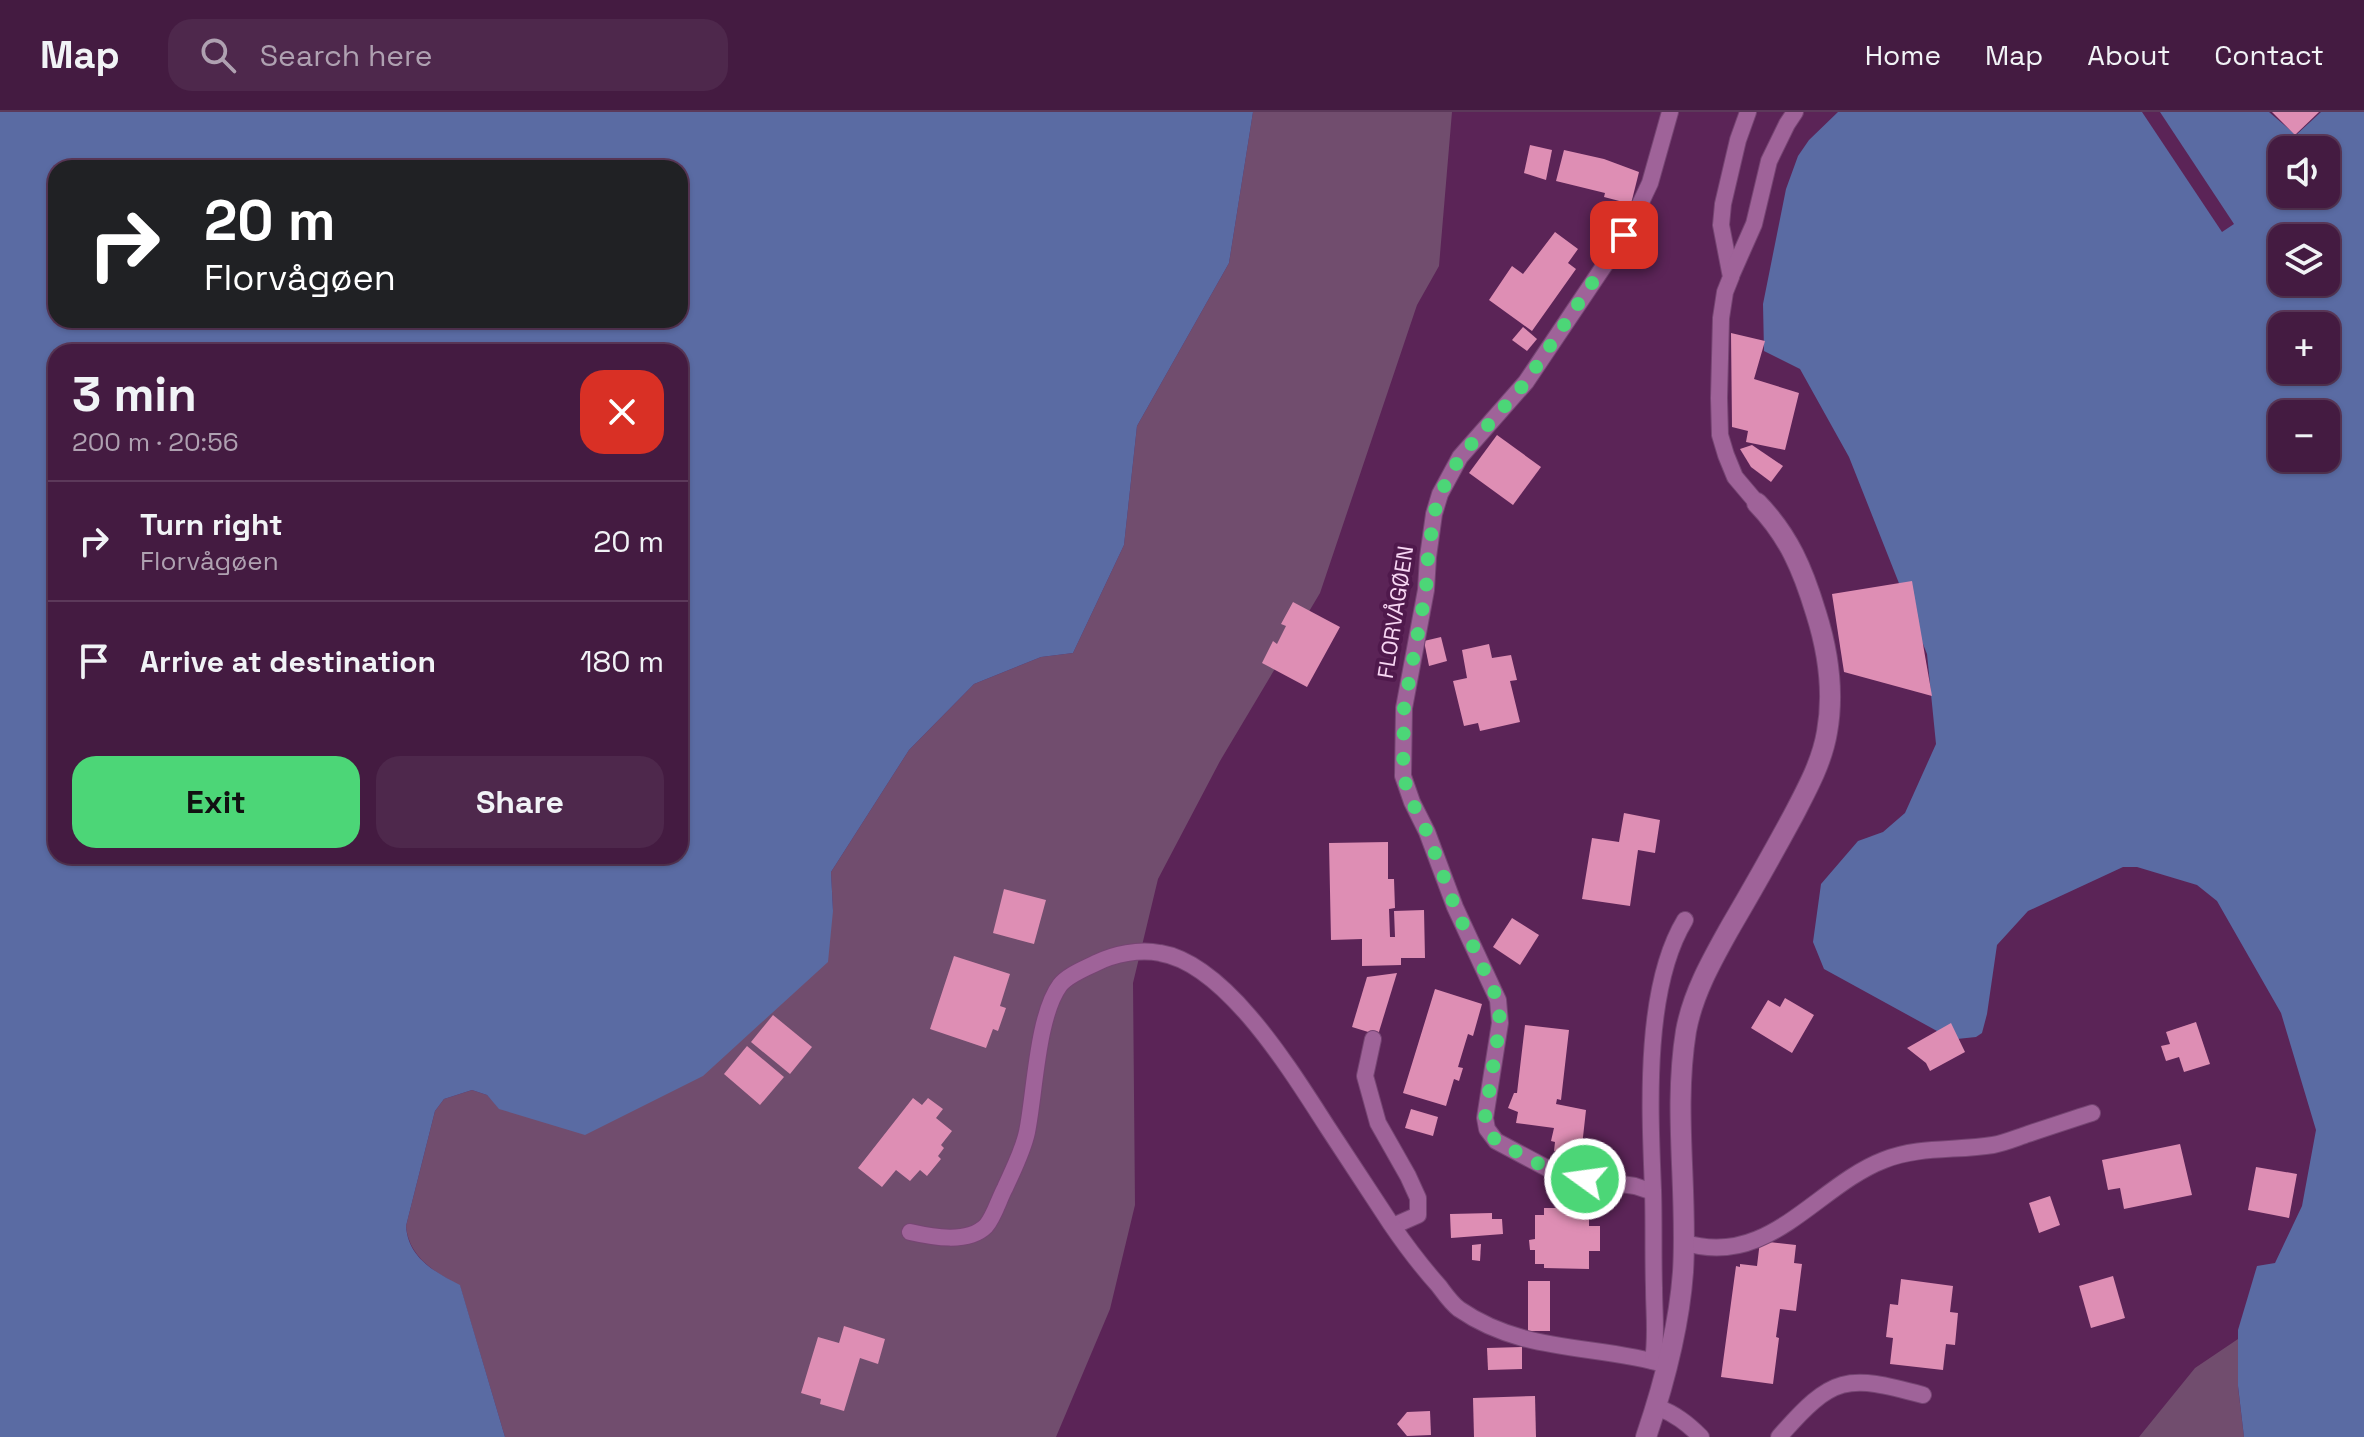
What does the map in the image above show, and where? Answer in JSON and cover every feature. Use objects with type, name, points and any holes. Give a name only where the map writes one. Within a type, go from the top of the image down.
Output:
[{"type":"street","points":[[1646,1437],[1657,1407],[1660,1363],[1679,1309],[1683,1242],[1680,1111],[1686,1032],[1693,1001],[1710,964],[1809,786],[1826,735],[1830,708],[1828,663],[1821,626],[1807,584],[1790,543],[1757,503]]},
{"type":"lane","name":"FLORVÅGØEN","points":[[1653,1192],[1635,1186],[1560,1175],[1496,1141],[1487,1129],[1485,1118],[1500,1023],[1498,1000],[1455,907],[1403,776],[1404,708],[1426,590],[1434,514],[1440,494],[1460,457],[1526,382],[1614,251],[1650,183],[1670,112]]},
{"type":"lane","points":[[1731,277],[1721,225],[1723,204],[1748,112]]},
{"type":"lane","points":[[1757,503],[1735,477],[1720,435],[1721,318],[1725,292],[1754,224],[1769,161],[1795,112]]},
{"type":"lane","points":[[910,1232],[954,1238],[987,1225],[1027,1134],[1039,1055],[1053,996],[1062,982],[1106,958],[1132,952],[1159,952],[1178,957],[1189,964],[1212,979],[1236,1001],[1286,1065],[1412,1256],[1457,1307],[1495,1329],[1523,1340],[1660,1363],[1654,1312],[1649,1124],[1653,1041],[1662,978],[1685,920]]},
{"type":"lane","points":[[1373,1039],[1365,1076],[1378,1123],[1418,1198],[1418,1215],[1393,1226]]},
{"type":"lane","points":[[1683,1242],[1714,1248],[1766,1236],[1792,1222],[1839,1185],[1880,1161],[1904,1153],[1995,1145],[2092,1113]]},
{"type":"lane","points":[[1779,1437],[1802,1411],[1838,1386],[1857,1381],[1885,1384],[1923,1395]]},
{"type":"lane","points":[[1657,1407],[1688,1423],[1701,1437]]},
{"type":"shaded area","points":[[1253,112],[1452,112],[1439,266],[1417,305],[1320,593],[1220,761],[1158,879],[1133,983],[1135,1205],[1110,1309],[1056,1437],[505,1437],[460,1286],[425,1263],[408,1237],[406,1226],[435,1111],[444,1099],[472,1090],[487,1095],[500,1109],[833,911],[831,872],[909,750],[974,684],[1041,657],[1073,653],[1124,545],[1137,426],[1229,263]]},
{"type":"shaded area","points":[[2238,1339],[2238,1387],[2244,1437],[2139,1437],[2195,1368]]},
{"type":"water","points":[[0,112],[1253,112],[1229,263],[1137,426],[1124,545],[1073,653],[1041,657],[974,684],[909,750],[831,872],[833,911],[828,962],[703,1076],[585,1135],[499,1109],[487,1095],[472,1090],[444,1099],[435,1111],[406,1226],[408,1237],[424,1263],[460,1285],[505,1437],[0,1437]]},
{"type":"water","points":[[1838,112],[2269,112],[2296,135],[2321,112],[2364,112],[2364,1437],[2244,1437],[2238,1386],[2238,1330],[2257,1266],[2275,1263],[2302,1206],[2316,1130],[2281,1013],[2217,901],[2197,885],[2137,867],[2123,867],[2028,911],[1997,945],[1987,1014],[1982,1033],[1976,1037],[1957,1039],[1937,1031],[1824,969],[1813,942],[1821,884],[1858,841],[1883,832],[1905,813],[1936,744],[1927,654],[1849,457],[1800,369],[1764,351],[1763,304],[1786,189],[1798,156],[1809,140]]},
{"type":"pier","points":[[2142,112],[2160,112],[2234,224],[2222,232]]},
{"type":"building","points":[[2272,112],[2319,112],[2295,135]]},
{"type":"building","points":[[1530,145],[1552,150],[1546,180],[1524,173]]},
{"type":"building","points":[[1564,150],[1604,159],[1639,172],[1631,204],[1604,197],[1605,193],[1556,181]]},
{"type":"building","points":[[1555,232],[1578,249],[1568,263],[1576,269],[1532,331],[1489,300],[1512,266],[1523,274]]},
{"type":"building","points":[[1523,327],[1537,339],[1527,351],[1512,340]]},
{"type":"building","points":[[1731,333],[1765,341],[1754,379],[1799,393],[1785,450],[1746,442],[1748,431],[1732,427]]},
{"type":"building","points":[[1497,435],[1541,467],[1513,505],[1469,473]]},
{"type":"building","points":[[1752,445],[1783,466],[1771,482],[1751,467],[1740,449]]},
{"type":"building","points":[[1912,581],[1932,696],[1844,672],[1832,594]]},
{"type":"building","points":[[1293,602],[1340,627],[1307,687],[1262,663],[1273,641],[1277,644],[1286,626],[1281,624]]},
{"type":"building","points":[[1441,637],[1447,661],[1429,666],[1424,641]]},
{"type":"building","points":[[1489,644],[1492,658],[1511,655],[1517,680],[1510,681],[1520,722],[1480,731],[1478,723],[1464,726],[1453,681],[1467,678],[1462,650]]},
{"type":"building","points":[[1624,813],[1660,820],[1655,853],[1638,850],[1630,906],[1582,899],[1592,838],[1619,842]]},
{"type":"building","points":[[1388,842],[1388,879],[1394,879],[1395,908],[1389,909],[1390,937],[1395,937],[1394,911],[1424,910],[1425,958],[1401,958],[1401,965],[1362,966],[1362,939],[1331,940],[1329,843]]},
{"type":"building","points":[[1004,889],[1046,900],[1034,944],[993,933]]},
{"type":"building","points":[[1512,918],[1539,935],[1520,965],[1493,947]]},
{"type":"building","points":[[954,956],[1010,974],[1000,1006],[1006,1008],[998,1031],[993,1029],[986,1048],[930,1029]]},
{"type":"building","points":[[1397,973],[1378,1035],[1352,1027],[1367,977]]},
{"type":"building","points":[[1435,989],[1482,1004],[1473,1036],[1468,1034],[1458,1067],[1463,1068],[1459,1081],[1454,1079],[1446,1106],[1403,1093]]},
{"type":"building","points":[[1785,998],[1814,1015],[1792,1053],[1751,1028],[1768,1000],[1780,1007]]},
{"type":"building","points":[[773,1015],[812,1047],[790,1074],[751,1042]]},
{"type":"building","points":[[2196,1022],[2210,1064],[2184,1072],[2179,1057],[2166,1061],[2161,1046],[2170,1044],[2166,1032]]},
{"type":"building","points":[[1951,1023],[1965,1052],[1930,1071],[1926,1063],[1907,1048]]},
{"type":"building","points":[[1525,1025],[1569,1030],[1561,1100],[1557,1099],[1556,1104],[1586,1110],[1581,1155],[1554,1151],[1555,1142],[1551,1141],[1554,1128],[1516,1123],[1518,1112],[1508,1108],[1514,1093],[1517,1093]]},
{"type":"building","points":[[747,1046],[784,1077],[760,1105],[724,1074]]},
{"type":"building","points":[[913,1098],[922,1105],[928,1098],[943,1109],[936,1118],[952,1131],[941,1145],[944,1148],[938,1156],[941,1159],[927,1176],[920,1170],[910,1181],[896,1170],[882,1187],[858,1168]]},
{"type":"building","points":[[1411,1109],[1438,1117],[1433,1136],[1405,1128]]},
{"type":"building","points":[[2180,1144],[2192,1195],[2124,1209],[2120,1188],[2108,1190],[2102,1160]]},
{"type":"building","points":[[2256,1167],[2297,1174],[2289,1218],[2248,1210]]},
{"type":"building","points":[[2050,1196],[2060,1225],[2039,1233],[2029,1203]]},
{"type":"building","points":[[1544,1208],[1589,1208],[1589,1226],[1600,1226],[1600,1251],[1589,1251],[1589,1269],[1544,1268],[1544,1264],[1535,1264],[1535,1250],[1530,1250],[1529,1240],[1535,1239],[1535,1215],[1544,1215]]},
{"type":"building","points":[[1492,1213],[1492,1219],[1502,1219],[1503,1234],[1451,1238],[1450,1214]]},
{"type":"building","points":[[1760,1241],[1796,1245],[1794,1263],[1802,1264],[1796,1311],[1780,1309],[1773,1384],[1721,1377],[1736,1266],[1757,1266]]},
{"type":"building","points":[[1481,1244],[1480,1261],[1472,1260],[1472,1245]]},
{"type":"building","points":[[2113,1276],[2125,1318],[2091,1328],[2079,1286]]},
{"type":"building","points":[[1901,1279],[1953,1286],[1950,1312],[1958,1313],[1955,1345],[1946,1344],[1943,1370],[1890,1364],[1893,1338],[1886,1337],[1890,1304],[1898,1305]]},
{"type":"building","points":[[1528,1281],[1550,1281],[1550,1331],[1528,1331]]},
{"type":"building","points":[[844,1326],[885,1339],[878,1364],[860,1358],[844,1411],[820,1404],[821,1399],[801,1393],[818,1337],[839,1343]]},
{"type":"building","points":[[1522,1347],[1522,1369],[1488,1370],[1487,1348]]},
{"type":"building","points":[[1535,1396],[1536,1437],[1474,1437],[1473,1398]]},
{"type":"building","points":[[1430,1411],[1431,1435],[1407,1436],[1397,1424],[1407,1412]]},
{"type":"route","points":[[1585,1179],[1560,1175],[1533,1163],[1496,1141],[1487,1129],[1485,1118],[1500,1023],[1498,1000],[1455,907],[1403,776],[1404,708],[1426,590],[1434,514],[1440,494],[1460,457],[1526,382],[1624,235]]}]
